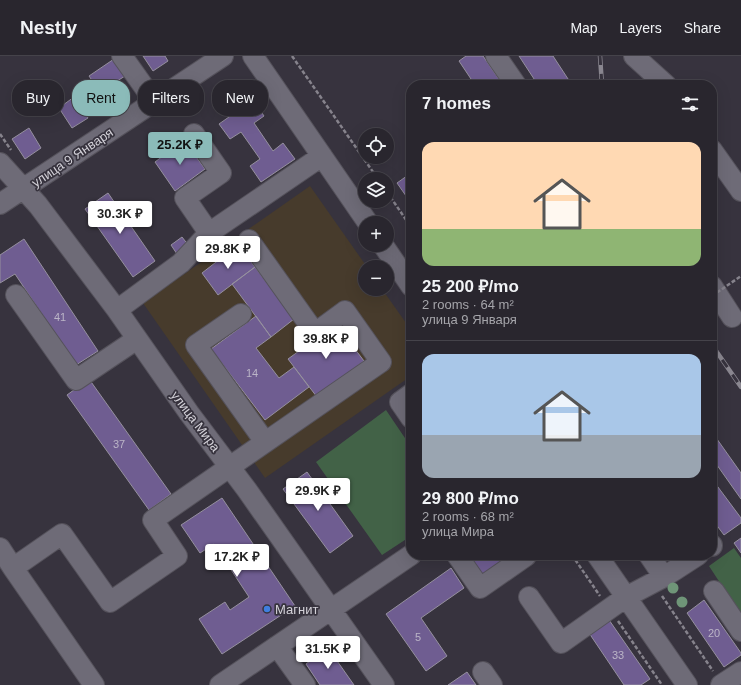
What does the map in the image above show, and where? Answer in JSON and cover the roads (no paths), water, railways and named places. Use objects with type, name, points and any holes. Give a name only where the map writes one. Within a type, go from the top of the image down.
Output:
[{"type":"street","points":[[122,56],[139,80]]},
{"type":"street","name":"улица 9 Января","points":[[186,80],[223,56]]},
{"type":"street","points":[[253,56],[363,216]]},
{"type":"street","points":[[496,56],[513,80]]},
{"type":"street","points":[[634,56],[660,80]]},
{"type":"street","name":"улица 9 Января","points":[[0,204],[138,112]]},
{"type":"street","points":[[194,134],[221,174],[185,198],[209,233]]},
{"type":"street","points":[[117,310],[181,263],[209,233],[322,156]]},
{"type":"street","points":[[717,157],[741,191]]},
{"type":"street","name":"улица Мира","points":[[0,163],[38,205],[117,310],[332,609],[384,685]]},
{"type":"street","points":[[13,568],[62,534],[110,602],[177,556],[153,520],[381,362],[346,311],[315,333],[249,240]]},
{"type":"street","points":[[388,252],[406,279]]},
{"type":"street","points":[[717,294],[732,317]]},
{"type":"street","points":[[16,295],[76,380],[137,339]]},
{"type":"street","points":[[241,314],[196,345],[265,442]]},
{"type":"street","points":[[406,398],[400,402],[406,411]]},
{"type":"street","points":[[0,548],[94,685]]},
{"type":"street","points":[[220,685],[406,558]]},
{"type":"street","points":[[460,560],[480,588],[520,560]]},
{"type":"street","points":[[600,560],[687,685]]},
{"type":"street","points":[[651,560],[658,580]]},
{"type":"street","points":[[529,597],[561,643],[626,597],[658,580],[690,560]]},
{"type":"street","points":[[714,591],[741,631]]},
{"type":"street","points":[[277,646],[305,685]]},
{"type":"street","points":[[722,685],[741,672]]},
{"type":"railway","points":[[600,56],[602,80]]},
{"type":"railway","points":[[717,352],[741,387]]},
{"type":"place","name":"Магнит","points":[[267,609]]}]
